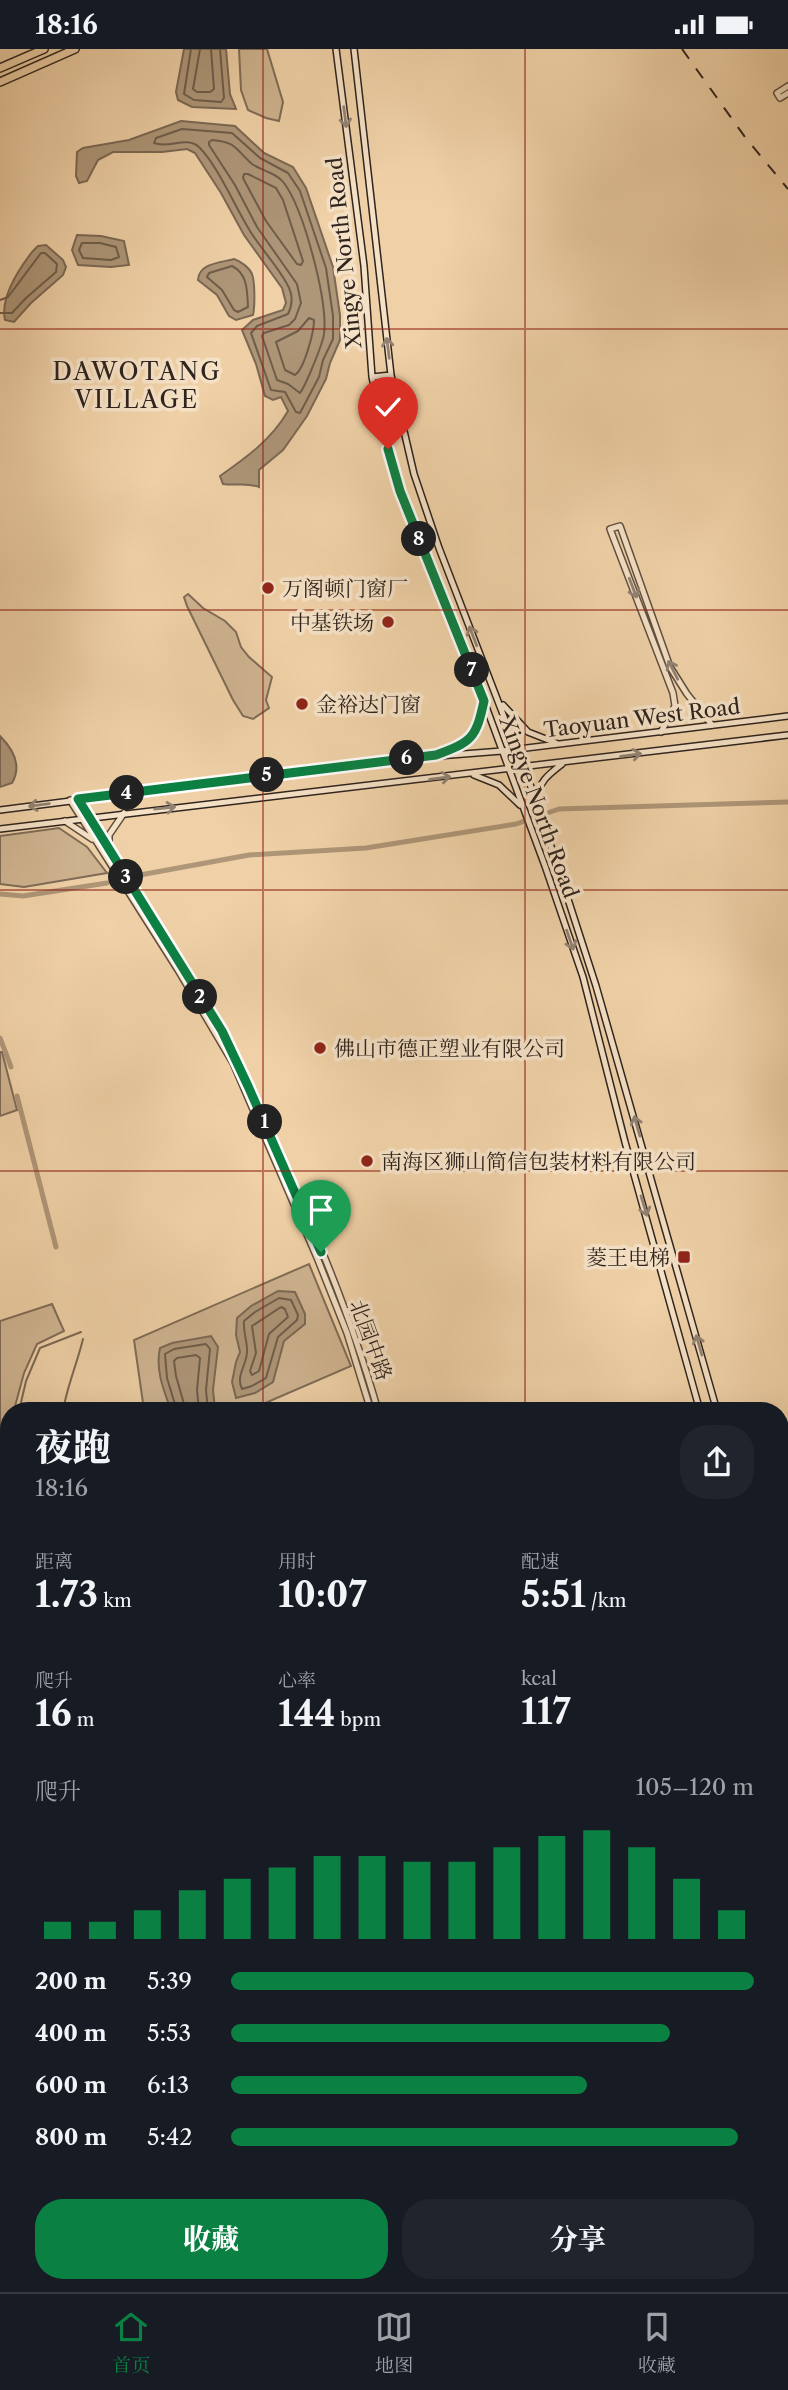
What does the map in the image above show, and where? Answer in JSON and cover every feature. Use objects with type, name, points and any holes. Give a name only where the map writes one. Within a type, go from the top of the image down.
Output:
[{"type":"highway","points":[[0,68],[44,49]]},
{"type":"highway","points":[[0,82],[75,49]]},
{"type":"main road","name":"Xingye North Road","points":[[336,49],[364,266],[372,377],[388,449],[400,491],[484,701],[583,977],[625,1142],[697,1402]]},
{"type":"main road","name":"Xingye North Road","points":[[354,49],[391,375],[414,474],[439,548],[537,803],[596,986],[714,1402]]},
{"type":"main road","points":[[788,86],[777,93],[780,98],[788,93]]},
{"type":"main road","points":[[372,377],[391,375]]},
{"type":"main road","points":[[661,732],[675,706],[673,693],[610,529],[620,526],[670,667],[712,725]]},
{"type":"main road","points":[[498,699],[528,732],[559,744]]},
{"type":"main road","points":[[436,755],[468,741],[479,723],[484,701]]},
{"type":"main road","name":"Taoyuan West Road","points":[[0,810],[436,755],[502,751],[788,716]]},
{"type":"main road","name":"Taoyuan West Road","points":[[0,829],[788,735]]},
{"type":"main road","points":[[537,803],[539,787],[546,776],[564,763]]},
{"type":"main road","points":[[471,774],[499,785],[524,809]]},
{"type":"main road","name":"北园中路","points":[[78,799],[222,1031],[237,1061],[321,1252],[366,1368],[375,1402]]},
{"type":"main road","name":"北园中路","points":[[71,800],[233,1063],[318,1260],[346,1332],[368,1402]]},
{"type":"main road","points":[[109,850],[108,835],[124,813]]},
{"type":"main road","points":[[63,820],[81,829],[99,844]]},
{"type":"shaded area","points":[[239,49],[267,49],[283,102],[279,121],[248,110],[241,90]]},
{"type":"shaded area","points":[[188,594],[203,608],[225,621],[236,632],[241,647],[249,657],[272,677],[266,700],[269,708],[253,719],[243,716],[233,700],[187,606],[184,597]]},
{"type":"shaded area","points":[[59,828],[87,847],[107,873],[24,887],[0,884],[0,836]]},
{"type":"shaded area","points":[[0,1052],[17,1110],[0,1116]]},
{"type":"shaded area","points":[[309,1264],[351,1366],[268,1402],[143,1402],[134,1340]]},
{"type":"shaded area","points":[[52,1304],[64,1331],[37,1344],[24,1373],[16,1402],[0,1402],[0,1321]]},
{"type":"water","points":[[184,49],[226,49],[230,94],[236,109],[192,107],[178,100],[176,92]]},
{"type":"water","points":[[181,121],[235,126],[264,153],[293,167],[306,188],[333,267],[340,315],[340,340],[326,379],[307,416],[283,450],[259,470],[259,487],[223,484],[220,476],[267,439],[288,411],[281,397],[273,400],[265,396],[242,330],[253,320],[283,310],[286,303],[282,288],[244,235],[195,153],[187,149],[113,152],[98,160],[87,181],[79,183],[76,176],[77,152],[83,148],[129,140]]},
{"type":"water","points":[[77,235],[124,241],[129,265],[78,265],[72,250]]},
{"type":"water","points":[[46,245],[63,260],[66,267],[63,275],[14,322],[5,320],[5,302],[16,275],[38,246]]},
{"type":"water","points":[[234,259],[251,271],[254,294],[253,315],[236,320],[229,316],[217,295],[198,280],[199,274],[206,267]]},
{"type":"water","points":[[0,736],[15,758],[16,770],[12,783],[0,787]]},
{"type":"water","points":[[278,1291],[295,1292],[305,1314],[305,1324],[284,1341],[273,1382],[255,1393],[236,1398],[232,1382],[240,1352],[236,1335],[237,1318],[251,1306]]},
{"type":"water","points":[[211,1336],[218,1347],[214,1402],[168,1402],[159,1372],[159,1356],[160,1348],[172,1343]]},
{"type":"waterway","points":[[140,875],[249,855],[366,848],[516,824],[559,809],[788,802]]},
{"type":"waterway","points":[[0,894],[23,896],[107,883]]},
{"type":"waterway","points":[[0,1038],[11,1067]]},
{"type":"waterway","points":[[17,1096],[56,1247]]},
{"type":"waterway","points":[[21,1402],[26,1381],[40,1348],[81,1332]]},
{"type":"waterway","points":[[65,1402],[83,1339]]},
{"type":"railway","points":[[682,49],[745,137],[788,189]]},
{"type":"place","name":"万阁顿门窗厂","points":[[268,588]]},
{"type":"place","name":"中基铁场","points":[[388,622]]},
{"type":"place","name":"金裕达门窗","points":[[302,704]]},
{"type":"place","name":"佛山市德正塑业有限公司","points":[[320,1048]]},
{"type":"place","name":"南海区狮山简信包装材料有限公司","points":[[367,1161]]},
{"type":"place","name":"菱王电梯","points":[[684,1257]]},
{"type":"district","name":"DAWOTANG VILLAGE","points":[[137,385]]},
{"type":"route","points":[[321,1252],[222,1031],[78,799],[436,755],[468,741],[476,731],[484,701],[400,491],[388,449]]}]
